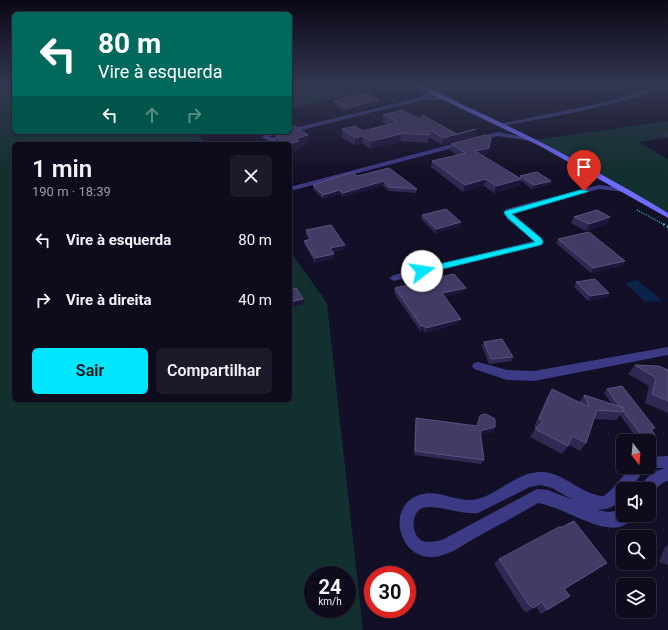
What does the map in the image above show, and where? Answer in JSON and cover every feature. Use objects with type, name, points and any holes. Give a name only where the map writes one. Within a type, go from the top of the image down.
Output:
[{"type":"street","points":[[292,131],[362,113]]},
{"type":"street","points":[[477,113],[532,139],[594,172],[668,216]]},
{"type":"street","points":[[502,124],[562,113]]},
{"type":"street","points":[[492,120],[498,134]]},
{"type":"street","points":[[292,188],[498,134],[532,139]]},
{"type":"street","points":[[594,172],[599,187]]},
{"type":"street","points":[[394,278],[540,242],[508,215],[509,211],[599,187],[625,190]]},
{"type":"street","points":[[478,366],[508,375],[534,376],[668,351]]},
{"type":"street","points":[[656,462],[668,462]]},
{"type":"street","points":[[627,482],[634,474]]},
{"type":"street","points":[[652,482],[655,478],[668,474]]},
{"type":"street","points":[[616,495],[606,504],[593,502],[546,479],[537,478],[500,496],[470,508],[463,508],[437,500],[426,500],[420,502],[410,510],[407,525],[414,544],[425,549],[434,550],[444,547],[532,497],[537,496],[552,498],[605,520],[616,520]]},
{"type":"path","points":[[635,208],[668,228]]},
{"type":"green space","points":[[0,113],[12,113],[12,134],[197,134],[204,142],[12,142],[12,402],[292,402],[292,254],[327,303],[356,566],[304,566],[304,618],[356,618],[356,566],[363,630],[0,630]]},
{"type":"green space","points":[[668,121],[668,137],[638,142],[668,159],[668,215],[534,140]]},
{"type":"water","points":[[637,280],[663,301],[645,302],[625,283]]},
{"type":"building","points":[[389,113],[409,113],[420,119],[422,115],[457,134],[476,129],[443,138],[431,130],[429,135],[399,133],[401,134],[371,141],[362,136],[355,138],[342,129],[355,126],[363,131],[398,122],[383,115]]},
{"type":"building","points":[[292,125],[308,135],[295,139],[299,141],[292,143],[283,142],[276,136],[292,134]]},
{"type":"building","points":[[485,135],[491,138],[489,148],[475,151],[521,179],[496,186],[486,179],[465,185],[432,161],[466,153],[451,144]]},
{"type":"building","points":[[389,168],[417,189],[389,187],[384,181],[343,193],[340,190],[323,195],[313,185],[353,172],[357,176]]},
{"type":"building","points":[[537,172],[551,181],[534,185],[520,176]]},
{"type":"building","points":[[446,209],[461,222],[436,229],[422,215]]},
{"type":"building","points":[[597,210],[610,217],[589,224],[574,217]]},
{"type":"building","points":[[331,225],[345,245],[330,248],[334,254],[315,258],[304,241],[311,239],[306,230]]},
{"type":"building","points":[[589,232],[625,261],[593,268],[558,239]]},
{"type":"building","points":[[454,274],[466,288],[442,293],[461,319],[426,328],[421,326],[395,288]]},
{"type":"building","points":[[595,279],[609,293],[590,296],[576,282]]},
{"type":"building","points":[[296,288],[303,299],[292,302],[292,289]]},
{"type":"building","points":[[502,339],[513,357],[491,359],[484,342]]},
{"type":"building","points":[[635,365],[659,366],[668,370],[668,401],[652,394],[656,378]]},
{"type":"building","points":[[622,386],[655,428],[651,429],[654,434],[641,434],[623,411],[624,408],[620,407],[607,389]]},
{"type":"building","points":[[552,389],[589,407],[584,395],[624,408],[623,412],[597,410],[586,443],[572,436],[568,446],[535,429],[543,421],[539,419]]},
{"type":"building","points":[[484,414],[495,419],[495,427],[480,431],[484,460],[415,451],[416,418],[477,426],[480,416]]},
{"type":"building","points":[[574,521],[607,563],[564,589],[570,596],[547,610],[542,602],[533,608],[529,605],[499,559],[559,527]]},
{"type":"route","points":[[422,271],[538,243],[540,242],[508,215],[509,211],[584,191]]}]
